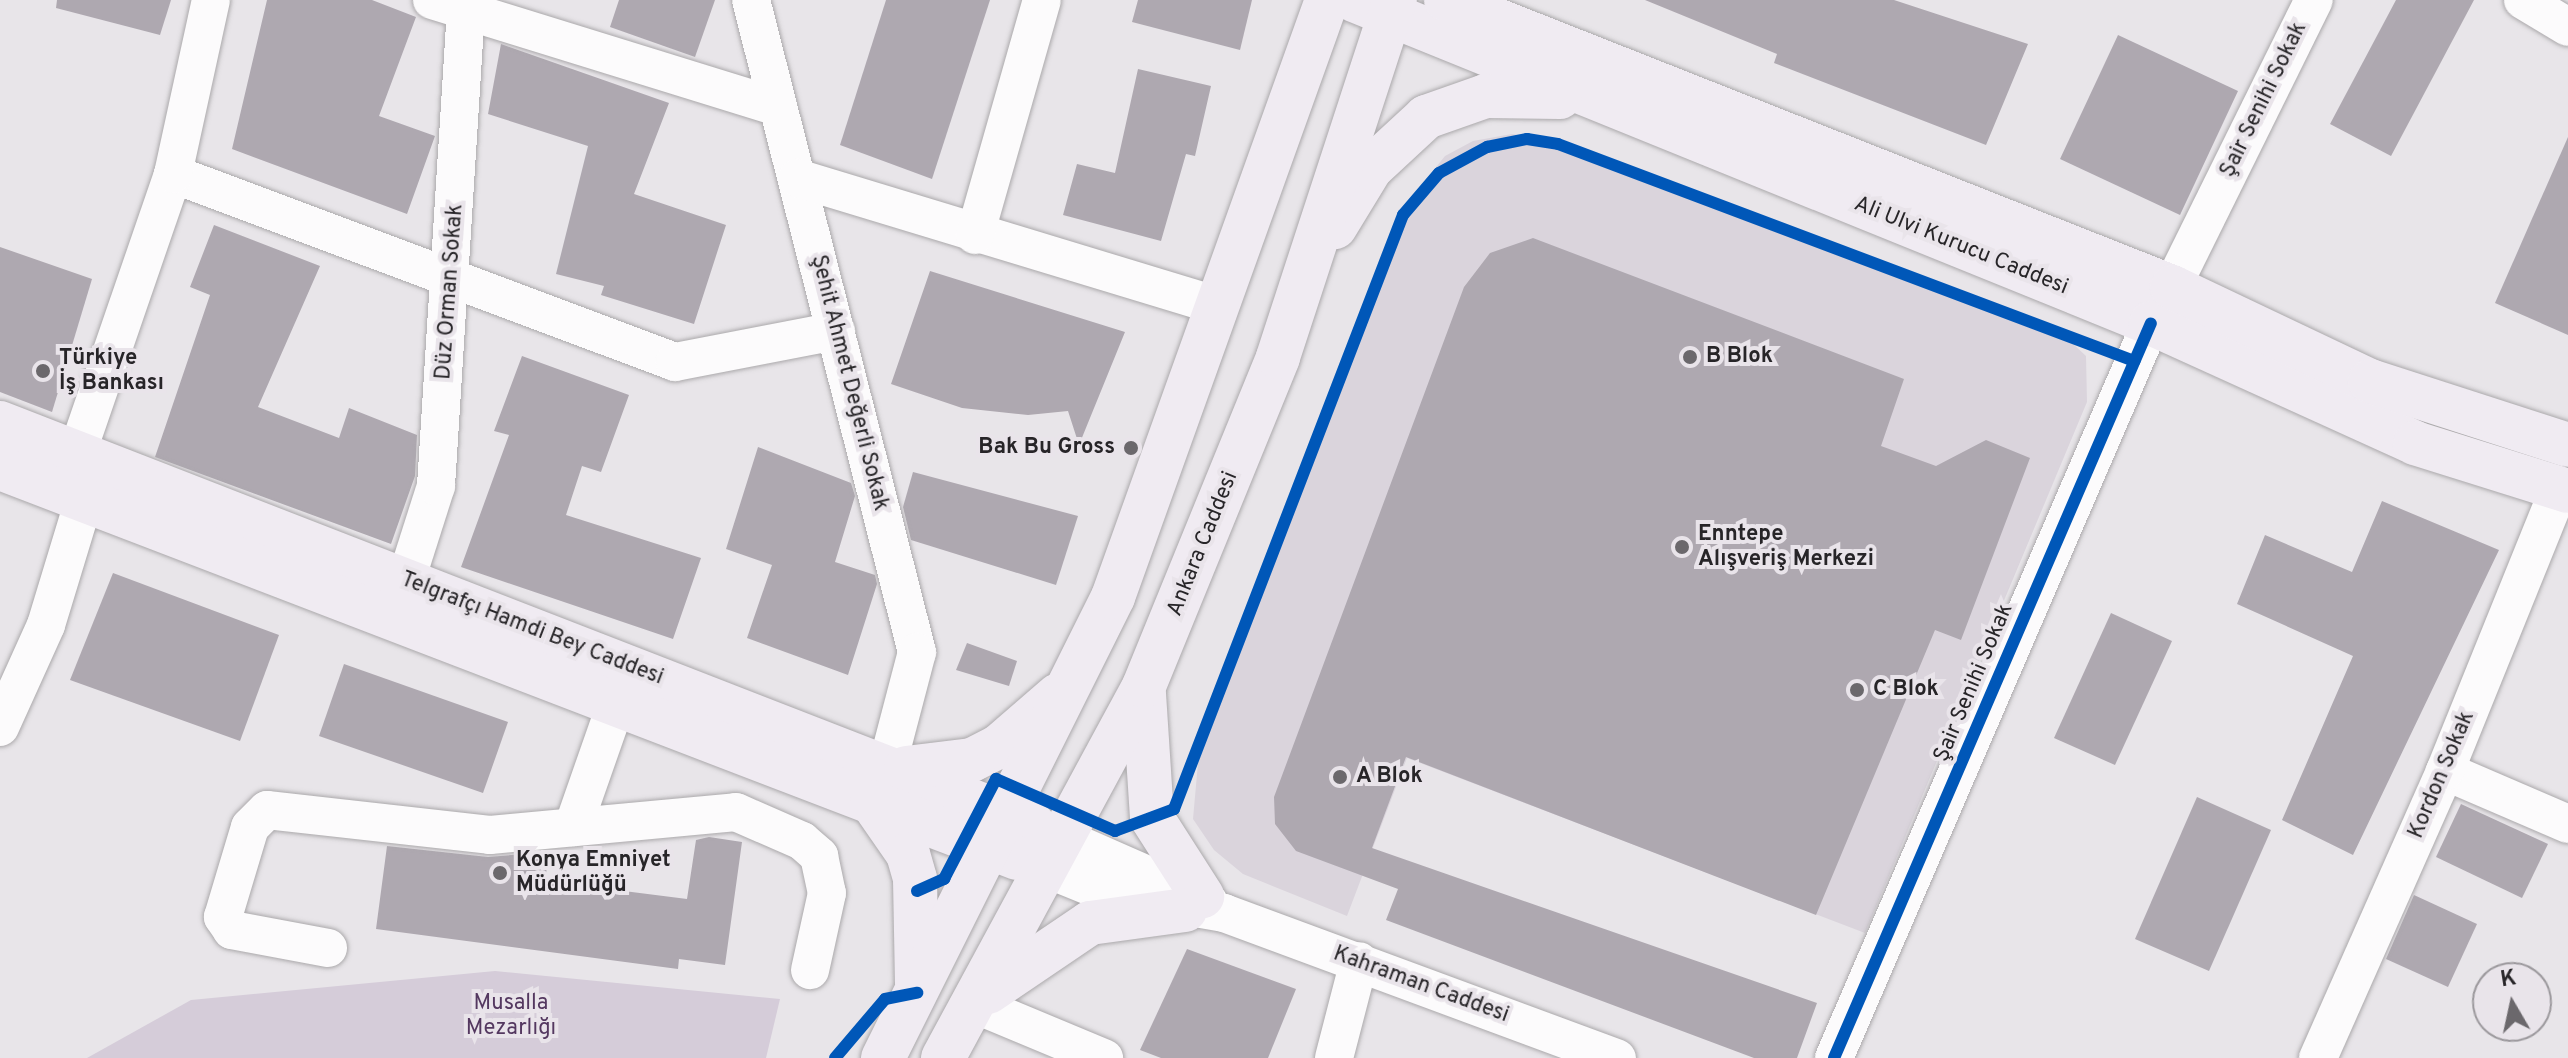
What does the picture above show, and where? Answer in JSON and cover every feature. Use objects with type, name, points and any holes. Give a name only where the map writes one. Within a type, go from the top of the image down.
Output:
[{"type":"main road","points":[[883,1058],[1079,674],[1162,468],[1266,157],[1327,0]]},
{"type":"main road","name":"Ali Ulvi Kurucu Caddesi","points":[[1446,0],[1633,96]]},
{"type":"main road","points":[[1521,0],[1561,38],[1633,96]]},
{"type":"main road","name":"Ali Ulvi Kurucu Caddesi","points":[[1379,5],[1633,96],[2161,305],[2370,381],[2568,445]]},
{"type":"main road","name":"Ankara Caddesi","points":[[943,1058],[1144,686],[1278,357],[1379,5]]},
{"type":"main road","points":[[1278,357],[1308,276],[1342,214],[1371,168],[1426,117],[1454,103],[1518,92],[1633,96]]},
{"type":"main road","name":"Ali Ulvi Kurucu Caddesi","points":[[2161,305],[2415,443],[2563,490]]},
{"type":"main road","name":"Telgrafçı Hamdi Bey Caddesi","points":[[0,423],[406,580],[880,784],[1055,854]]},
{"type":"main road","name":"Telgrafçı Hamdi Bey Caddesi","points":[[0,468],[616,704],[880,784]]},
{"type":"main road","points":[[917,993],[915,879],[880,784],[923,770],[972,760],[998,747],[1079,674]]},
{"type":"main road","points":[[974,1004],[1090,923],[1203,906],[1152,818],[1144,686]]},
{"type":"street","points":[[77,453],[173,174],[211,0]]},
{"type":"street","points":[[432,0],[467,7],[778,107]]},
{"type":"street","name":"Şehit Ahmet Değerli Sokak","points":[[751,0],[917,652],[880,784]]},
{"type":"street","points":[[975,235],[1042,0]]},
{"type":"street","name":"Şair Senihi Sokak","points":[[1834,1058],[2161,305],[2314,0]]},
{"type":"street","points":[[2523,0],[2568,27]]},
{"type":"street","name":"Düz Orman Sokak","points":[[406,580],[436,486],[467,7]]},
{"type":"street","points":[[173,174],[675,362],[836,331]]},
{"type":"street","points":[[797,178],[975,235],[1218,306]]},
{"type":"street","name":"Kordon Sokak","points":[[2318,1058],[2445,771],[2563,490]]},
{"type":"street","points":[[0,727],[46,625],[84,500]]},
{"type":"street","points":[[573,827],[616,704]]},
{"type":"street","points":[[2445,771],[2568,824]]},
{"type":"street","points":[[328,948],[232,930],[223,917],[250,827],[267,810],[469,835],[736,812],[802,841],[827,873],[810,970]]},
{"type":"street","name":"Kahraman Caddesi","points":[[1055,854],[1104,892],[1203,906],[1617,1058]]},
{"type":"street","points":[[1334,1058],[1359,961]]},
{"type":"street","points":[[974,1004],[1104,1058]]},
{"type":"shaded area","name":"Enntepe Alışveriş Merkezi","points":[[1512,134],[1537,137],[2056,328],[2086,356],[2087,402],[1865,933],[1407,758],[1347,916],[1243,874],[1214,850],[1193,819],[1198,763],[1403,208],[1445,156],[1473,141]]},
{"type":"green space","name":"Musalla Mezarlığı","points":[[495,971],[780,999],[766,1058],[87,1058],[191,1000]]},
{"type":"building","points":[[57,0],[171,0],[160,35],[56,8]]},
{"type":"building","points":[[267,0],[372,0],[416,17],[379,116],[435,136],[407,214],[232,149]]},
{"type":"building","points":[[619,0],[715,0],[695,57],[610,27]]},
{"type":"building","points":[[886,0],[990,0],[932,179],[840,145]]},
{"type":"building","points":[[1138,0],[1252,0],[1240,50],[1132,22]]},
{"type":"building","points":[[1645,0],[1894,0],[2028,44],[1986,145],[1774,63],[1777,54]]},
{"type":"building","points":[[2396,0],[2474,0],[2391,156],[2330,124]]},
{"type":"building","points":[[2118,35],[2238,91],[2180,215],[2060,159]]},
{"type":"building","points":[[501,44],[669,103],[634,194],[726,225],[694,324],[601,295],[604,286],[556,274],[588,146],[488,114]]},
{"type":"building","points":[[1138,69],[1211,86],[1195,156],[1186,154],[1161,241],[1063,215],[1077,164],[1115,173]]},
{"type":"building","points":[[2568,137],[2568,335],[2495,303]]},
{"type":"building","points":[[214,225],[320,266],[258,407],[339,438],[349,408],[417,435],[415,476],[391,544],[155,457],[210,295],[190,287]]},
{"type":"building","name":"Enntepe Alışveriş Merkezi","points":[[1533,238],[1904,379],[1881,446],[1936,466],[1986,440],[2030,458],[1961,640],[1935,630],[1816,915],[1406,757],[1372,848],[1817,1003],[1797,1058],[1754,1058],[1386,920],[1398,889],[1296,851],[1275,824],[1274,797],[1464,287],[1490,253]]},
{"type":"building","points":[[0,247],[92,279],[52,412],[0,392]]},
{"type":"building","points":[[930,271],[1125,332],[1079,445],[1068,411],[1028,415],[962,408],[891,384]]},
{"type":"building","points":[[522,356],[629,395],[601,472],[582,466],[566,515],[701,558],[673,639],[461,567],[509,435],[494,431]]},
{"type":"building","points":[[758,447],[851,483],[855,496],[835,562],[875,575],[877,584],[848,675],[747,638],[772,565],[726,549]]},
{"type":"building","points":[[913,472],[1078,516],[1056,585],[911,540],[903,507]]},
{"type":"building","points":[[2382,501],[2499,550],[2353,855],[2282,820],[2353,656],[2237,604],[2265,535],[2352,572]]},
{"type":"building","points":[[113,573],[279,635],[240,741],[70,680]]},
{"type":"building","points":[[2111,613],[2172,641],[2115,765],[2054,738]]},
{"type":"building","points":[[967,643],[1017,661],[1009,686],[956,670]]},
{"type":"building","points":[[344,664],[508,722],[483,793],[319,736]]},
{"type":"building","points":[[2197,797],[2271,830],[2209,971],[2135,939]]},
{"type":"building","points":[[2461,804],[2548,844],[2522,898],[2436,857]]},
{"type":"building","points":[[709,837],[742,842],[725,965],[679,959],[678,969],[376,929],[387,846],[488,857],[549,852],[545,881],[687,899],[696,840]]},
{"type":"building","points":[[2414,895],[2477,924],[2448,987],[2386,959]]},
{"type":"building","points":[[1187,949],[1296,989],[1268,1058],[1161,1058],[1140,1050]]},
{"type":"cycle path","points":[[917,891],[944,879],[996,779],[1115,831],[1174,809],[1403,215],[1439,173],[1487,147],[1527,139],[1558,144],[2134,361]]},
{"type":"cycle path","points":[[1834,1058],[2151,323]]},
{"type":"cycle path","points":[[835,1058],[885,999],[917,993]]},
{"type":"place","name":"B Blok","points":[[1690,357]]},
{"type":"place","name":"Türkiye İş Bankası","points":[[43,371]]},
{"type":"place","name":"Bak Bu Gross","points":[[1131,448]]},
{"type":"place","name":"Enntepe Alışveriş Merkezi","points":[[1682,547]]},
{"type":"place","name":"C Blok","points":[[1857,690]]},
{"type":"place","name":"A Blok","points":[[1340,777]]},
{"type":"place","name":"Konya Emniyet Müdürlüğü","points":[[500,873]]}]
